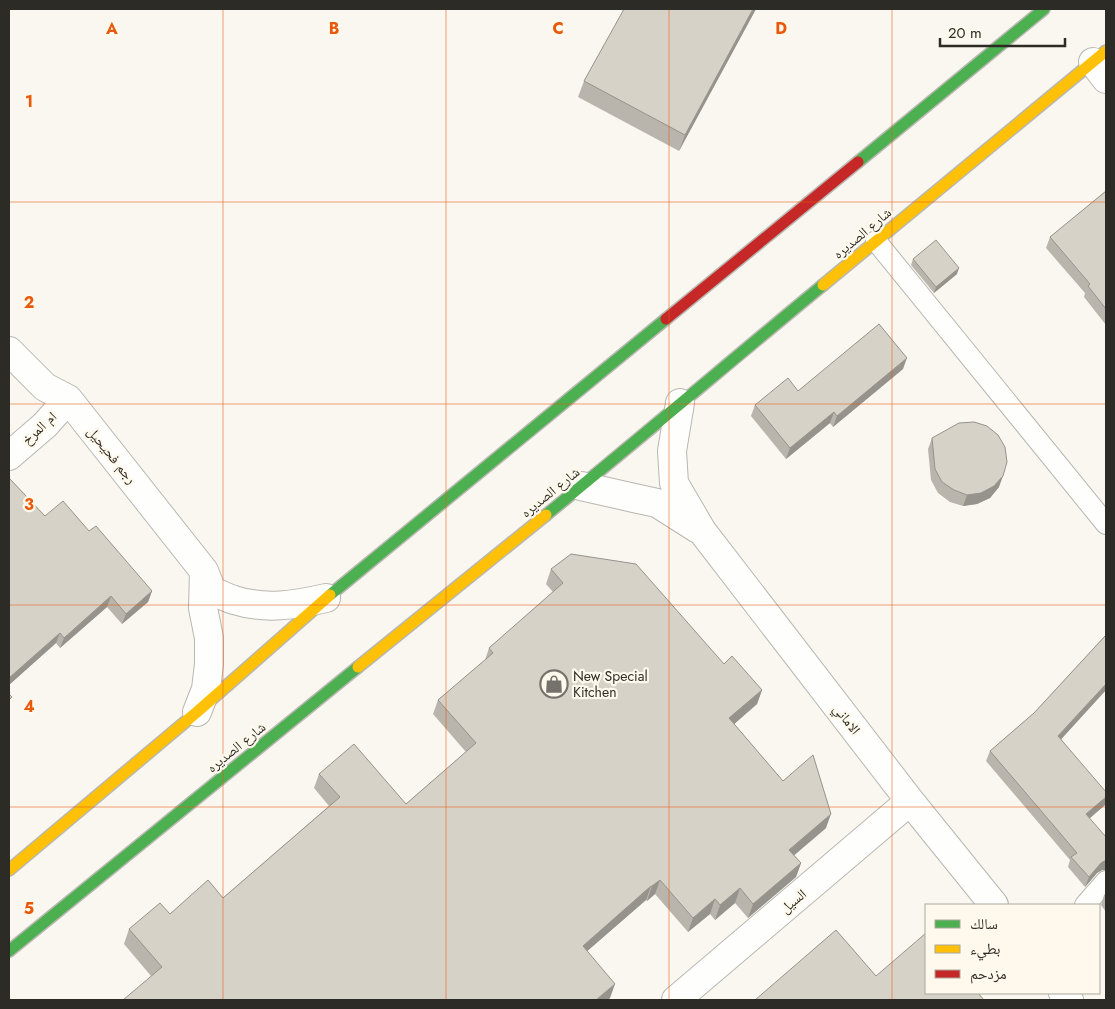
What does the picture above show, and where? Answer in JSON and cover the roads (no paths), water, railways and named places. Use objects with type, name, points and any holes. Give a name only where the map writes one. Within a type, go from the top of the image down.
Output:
[{"type":"main road","points":[[9,870],[197,712],[326,598],[1044,9]]},
{"type":"main road","name":"شارع الصديره","points":[[9,951],[627,449],[876,241],[1102,64]]},
{"type":"street","name":"رجم فحيحيل","points":[[9,351],[45,387],[68,400],[204,570],[212,591],[235,600],[259,605],[282,606],[326,598]]},
{"type":"street","name":"ام المرخ","points":[[9,456],[45,425],[68,400]]},
{"type":"street","name":"الاماني","points":[[680,403],[672,451],[674,483],[702,531],[910,801],[993,904]]},
{"type":"street","name":"الاماني","points":[[581,486],[657,503],[702,531]]},
{"type":"street","points":[[197,712],[206,689],[209,664],[209,638],[203,608],[204,570]]},
{"type":"street","name":"السيل","points":[[676,1000],[910,801]]},
{"type":"lane","points":[[876,241],[1106,524]]},
{"type":"lane","points":[[1086,904],[1106,881]]},
{"type":"place","name":"New Special Kitchen","points":[[554,684]]}]
